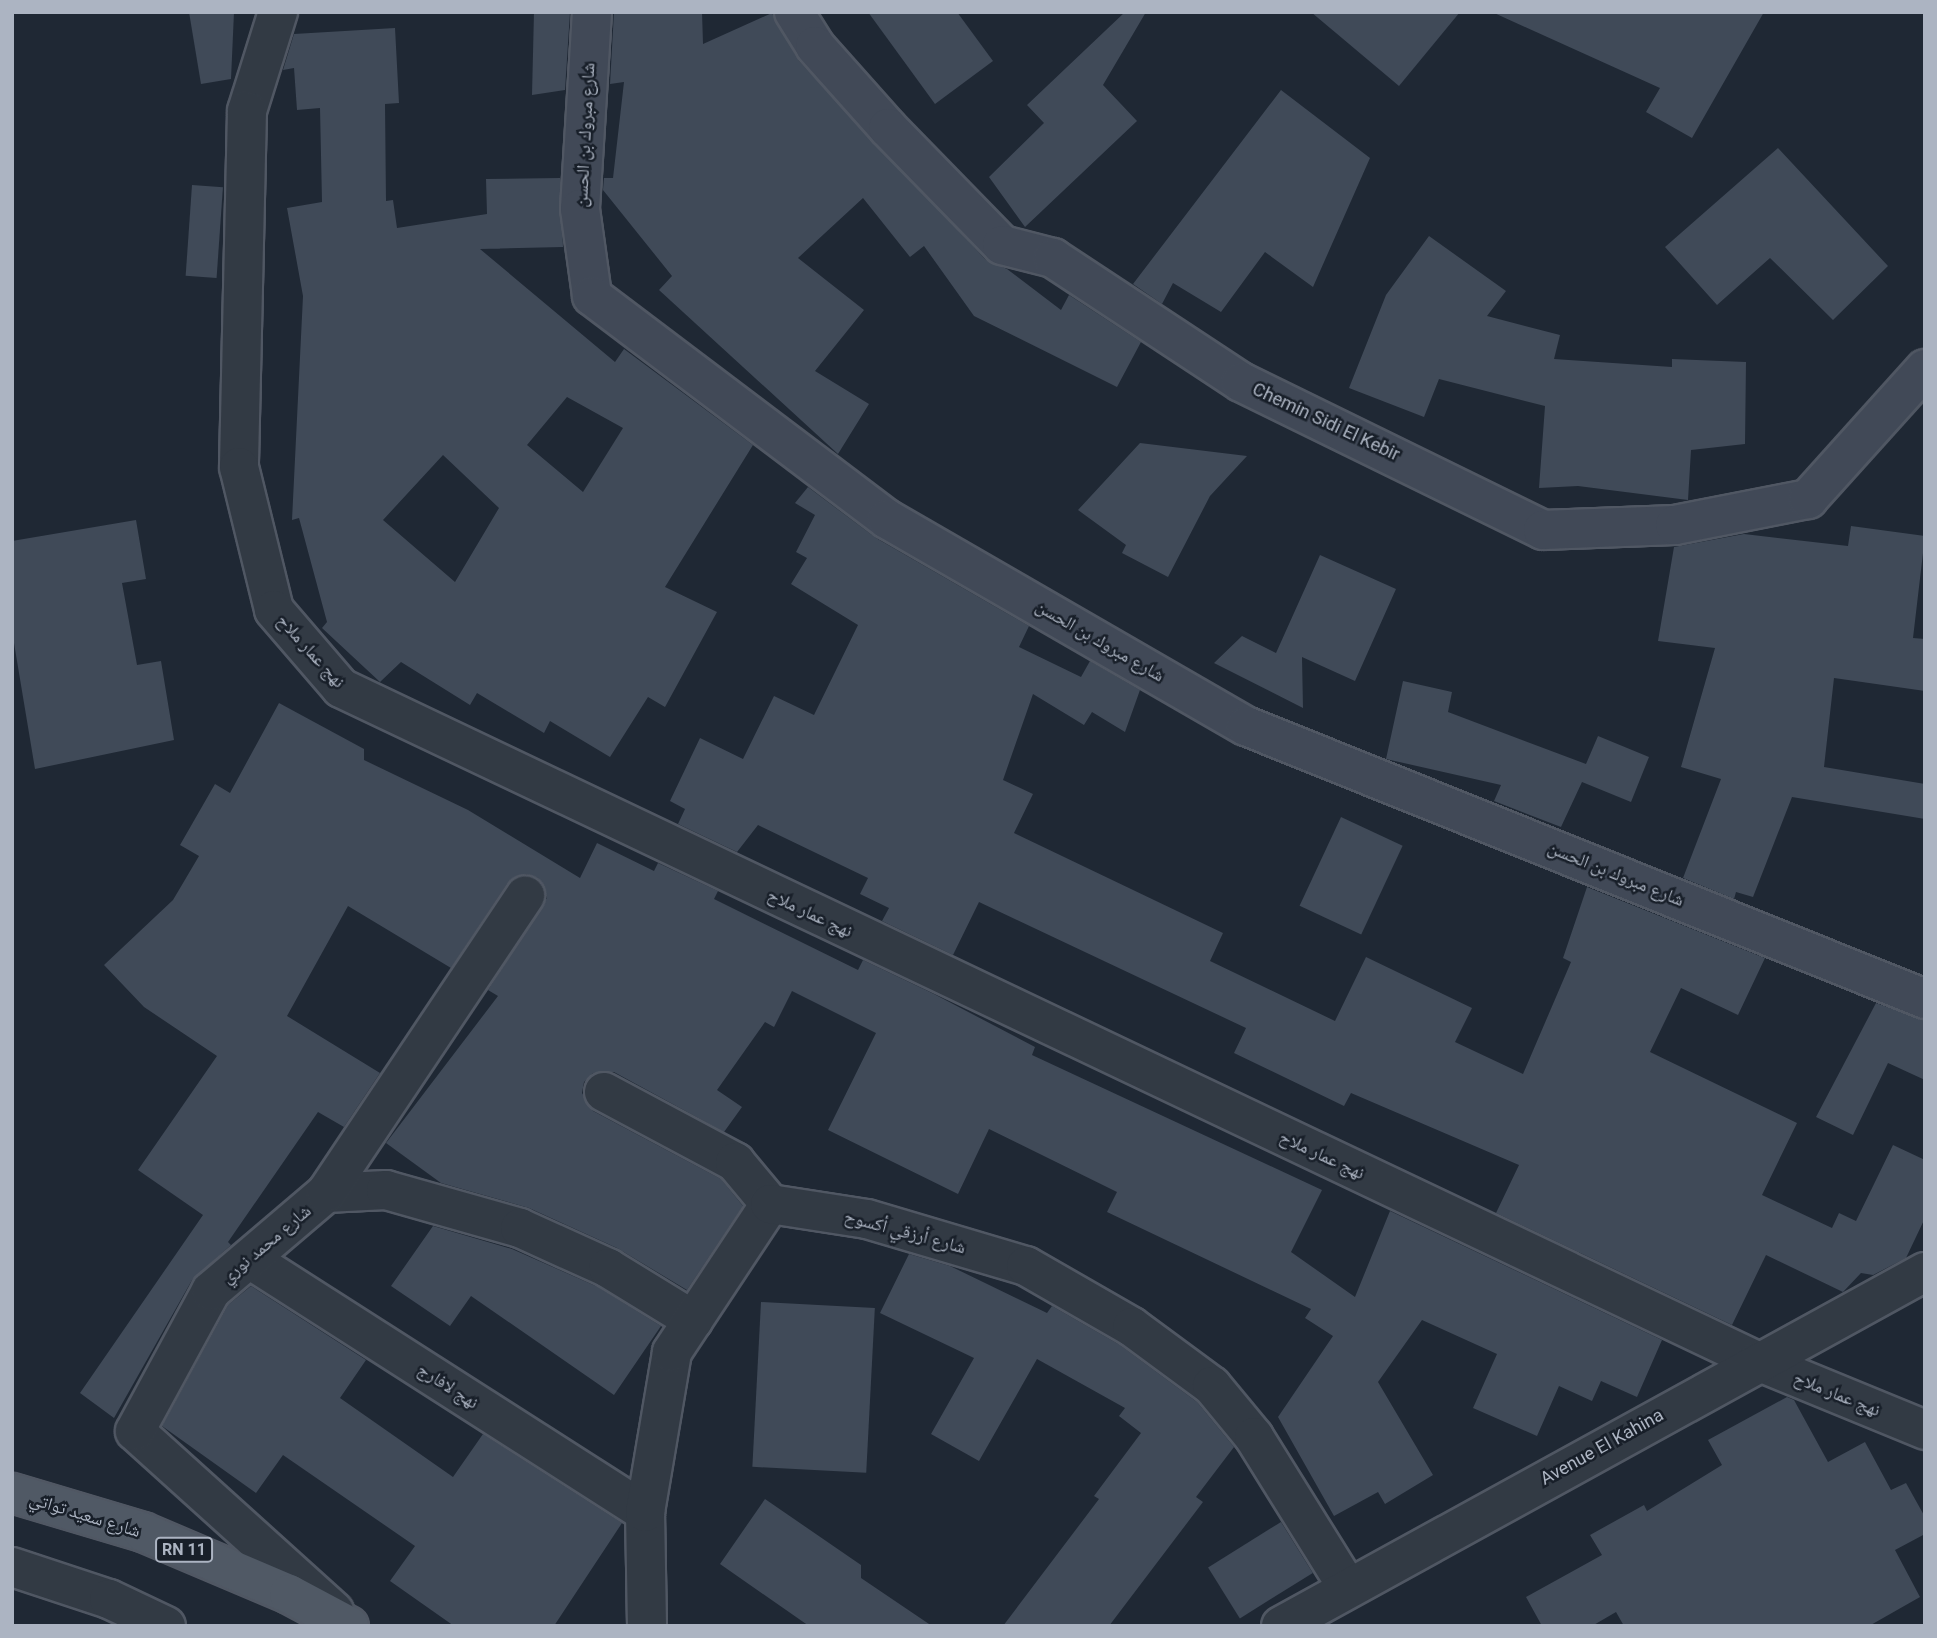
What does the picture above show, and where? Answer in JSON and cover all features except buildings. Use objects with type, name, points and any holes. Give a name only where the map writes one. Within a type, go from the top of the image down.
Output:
[{"type":"main road","name":"شارع سعيد تواتي","points":[[12,1493],[142,1532],[289,1594],[349,1626]]},
{"type":"street","name":"نهج عمار ملاح","points":[[278,12],[247,111],[239,467],[274,610],[341,688],[1757,1361],[1925,1430]]},
{"type":"street","name":"شارع مبروك بن الحسن","points":[[592,12],[580,209],[592,296],[887,519],[1247,726],[1925,999]]},
{"type":"street","name":"Chemin Sidi El Kebir","points":[[794,12],[814,46],[1002,245],[1053,258],[1241,382],[1542,530],[1675,525],[1808,499],[1925,369]]},
{"type":"street","name":"شارع محمد نوري","points":[[349,1626],[135,1432],[211,1291],[251,1260],[326,1193],[525,896]]},
{"type":"street","points":[[604,1092],[734,1162],[771,1204],[672,1352],[645,1512],[647,1626]]},
{"type":"street","points":[[326,1193],[386,1190],[520,1228],[608,1268],[693,1321]]},
{"type":"street","name":"شارع أرزقي أكسوح","points":[[771,1204],[867,1219],[1026,1266],[1132,1327],[1212,1386],[1254,1437],[1348,1588]]},
{"type":"street","name":"نهج لافارج","points":[[251,1260],[645,1512]]},
{"type":"street","name":"Avenue El Kahina","points":[[1281,1626],[1757,1361],[1925,1272]]},
{"type":"street","points":[[12,1567],[109,1599],[166,1626]]}]
